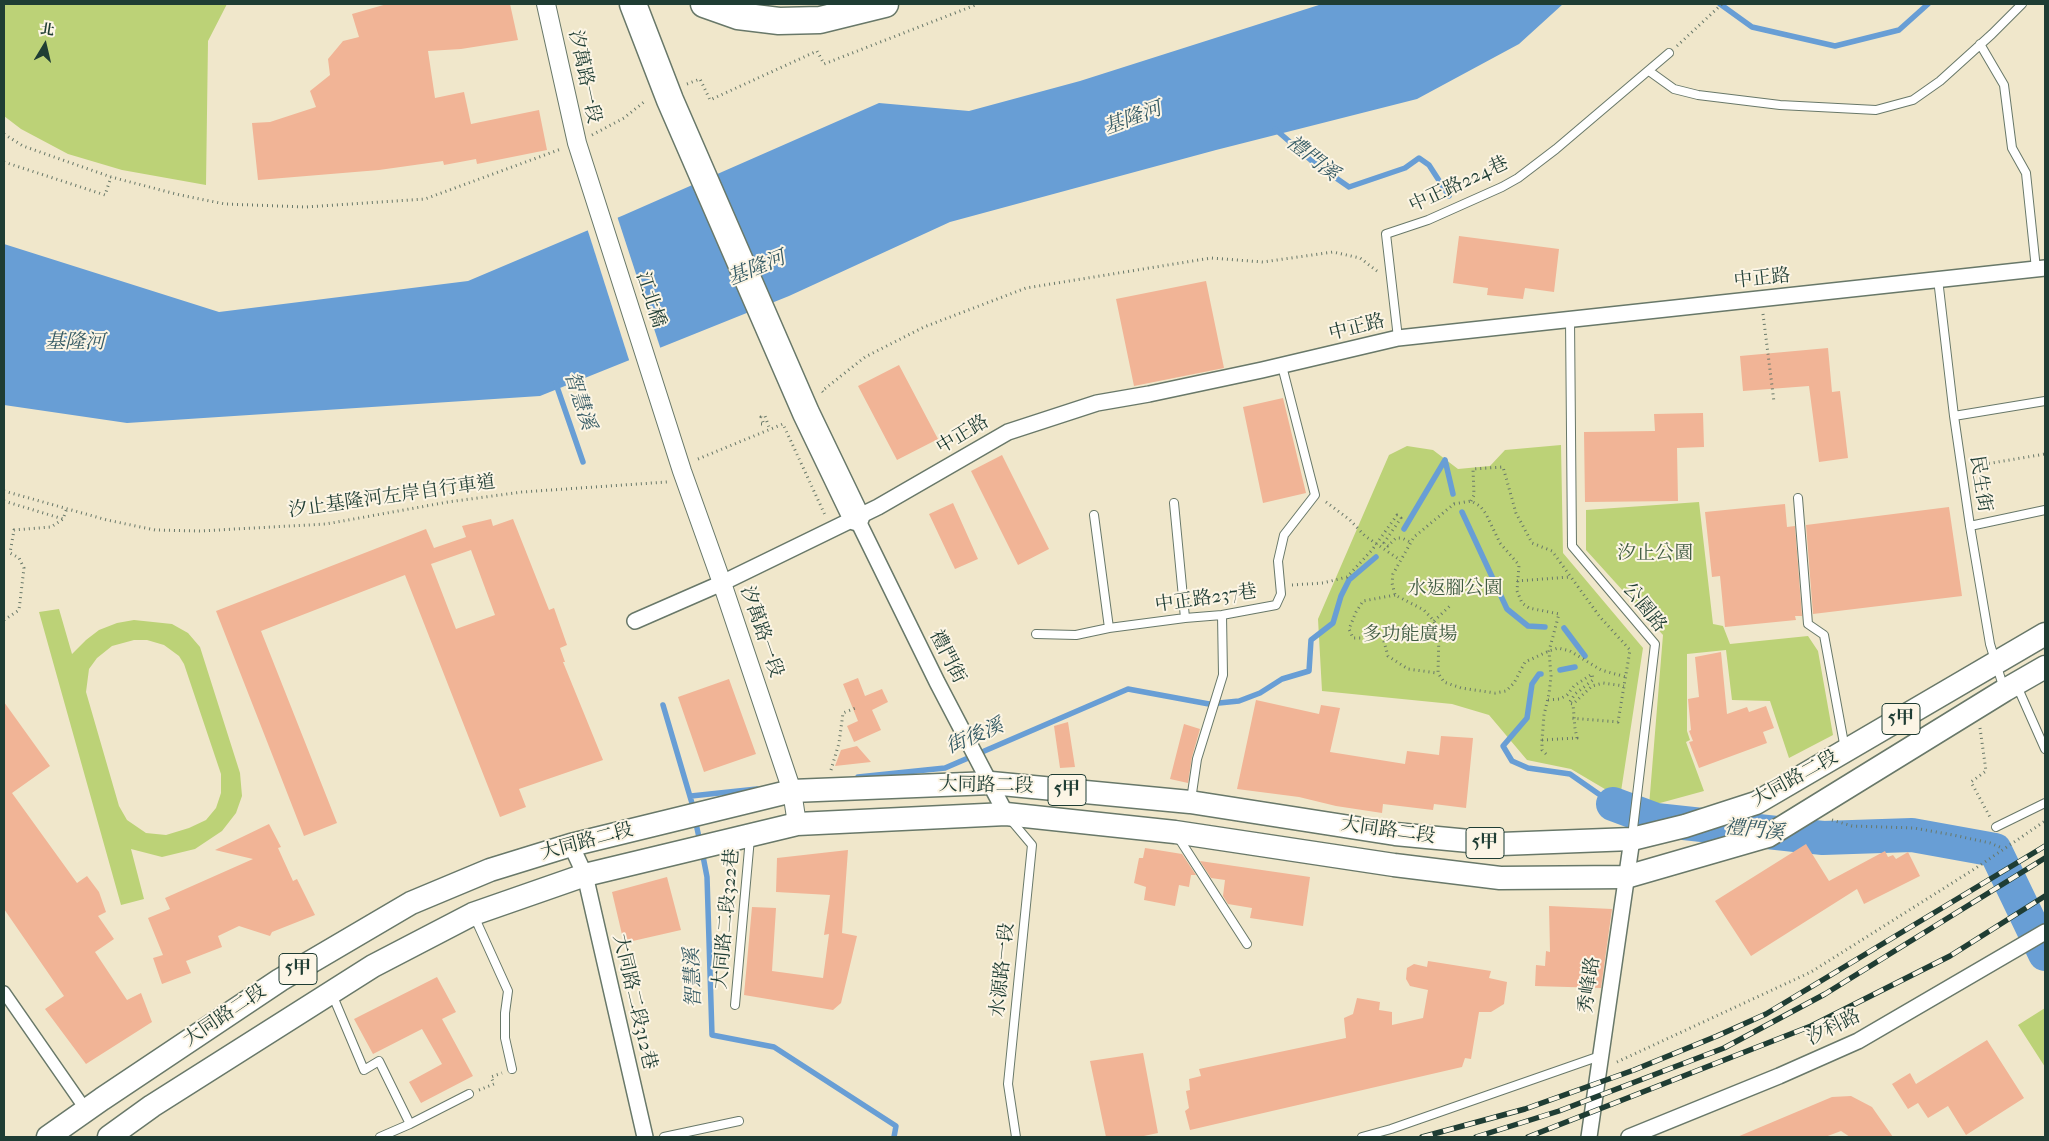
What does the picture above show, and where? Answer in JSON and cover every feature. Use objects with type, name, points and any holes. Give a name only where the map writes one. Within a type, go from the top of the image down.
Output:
[{"type":"highway","points":[[633,4],[677,93],[806,413],[856,517]]},
{"type":"highway","points":[[704,4],[738,16],[778,21],[820,20],[885,4]]},
{"type":"main road","name":"大同路二段","points":[[48,1137],[94,1104],[280,980],[411,903],[490,870],[571,845],[762,798],[790,784],[991,783],[1190,802],[1395,834],[1501,844],[1685,826],[1756,803],[2045,634]]},
{"type":"main road","name":"大同路二段","points":[[109,1137],[152,1106],[373,966],[473,914],[585,876],[797,824],[1006,814],[1175,832],[1500,878],[1626,878],[1768,836],[2010,687],[2045,668]]},
{"type":"main road","points":[[1756,803],[1768,836]]},
{"type":"main road","points":[[1335,856],[1339,825]]},
{"type":"main road","points":[[94,1104],[128,1124]]},
{"type":"street","name":"汐萬路一段","points":[[546,4],[579,151]]},
{"type":"street","name":"江北橋","points":[[579,151],[677,455]]},
{"type":"street","name":"中正路","points":[[635,620],[722,583],[856,517],[939,473],[957,460],[1008,432],[1098,403],[1282,366],[1398,338],[2041,269]]},
{"type":"street","name":"汐萬路一段","points":[[677,455],[790,784],[797,824]]},
{"type":"street","name":"禮門街","points":[[856,517],[937,682],[980,761],[1006,814]]},
{"type":"street","name":"秀峰路","points":[[1589,1137],[1632,832]]},
{"type":"street","name":"大同路二段312巷","points":[[571,845],[585,876],[645,1137]]},
{"type":"street","name":"汐科路","points":[[1629,1137],[1779,1076],[1858,1040],[2045,932]]},
{"type":"street","points":[[4,992],[94,1104]]},
{"type":"lane","points":[[1649,71],[1674,89],[1698,95],[1780,105],[1876,110],[1913,100],[1940,81],[2022,4]]},
{"type":"lane","points":[[1980,44],[2004,85],[2012,148],[2026,173],[2041,269]]},
{"type":"lane","name":"中正路224巷","points":[[1398,338],[1386,234],[1428,220],[1518,178],[1556,150],[1669,53]]},
{"type":"lane","name":"民生街","points":[[1938,279],[1961,468],[1994,664],[2010,687],[2045,749]]},
{"type":"lane","name":"公園路","points":[[1570,319],[1572,546],[1655,644],[1632,832]]},
{"type":"lane","points":[[1282,366],[1315,495]]},
{"type":"lane","points":[[1954,416],[2045,401]]},
{"type":"lane","name":"中正路237巷","points":[[1036,634],[1076,635],[1109,628],[1222,615],[1276,605],[1281,594],[1278,561],[1284,535],[1315,495]]},
{"type":"lane","points":[[1798,498],[1808,624],[1824,635],[1845,751]]},
{"type":"lane","points":[[1174,503],[1185,618]]},
{"type":"lane","points":[[1970,526],[2045,510]]},
{"type":"lane","points":[[1094,515],[1109,628]]},
{"type":"lane","points":[[1190,802],[1197,758],[1223,676],[1222,615]]},
{"type":"lane","points":[[1996,827],[2045,803]]},
{"type":"lane","name":"水源路一段","points":[[1006,814],[1032,845],[1008,1084],[1016,1137]]},
{"type":"lane","points":[[1175,832],[1247,944]]},
{"type":"lane","name":"大同路二段322巷","points":[[735,1005],[750,836]]},
{"type":"lane","points":[[473,914],[508,991],[505,1013],[505,1038],[512,1069]]},
{"type":"lane","points":[[332,992],[364,1070],[379,1061],[410,1124]]},
{"type":"lane","points":[[1362,1137],[1599,1063]]},
{"type":"lane","points":[[380,1137],[469,1094]]},
{"type":"lane","points":[[664,1137],[739,1121]]},
{"type":"path","points":[[677,93],[700,79],[710,100],[817,51],[824,64],[978,4]]},
{"type":"path","points":[[1689,36],[1722,4]]},
{"type":"path","points":[[4,134],[23,146],[111,177],[180,195],[225,204],[306,207],[425,199],[579,151],[644,102]]},
{"type":"path","points":[[4,162],[105,195],[111,177]]},
{"type":"path","points":[[822,391],[865,357],[924,327],[1026,288],[1211,258],[1263,262],[1333,252],[1360,258],[1380,273],[1390,273]]},
{"type":"path","points":[[1762,299],[1774,402]]},
{"type":"path","points":[[761,424],[764,424],[761,417],[765,416],[770,430]]},
{"type":"path","points":[[698,459],[783,424],[827,519]]},
{"type":"path","points":[[1961,468],[2045,454]]},
{"type":"path","points":[[1471,501],[1474,495],[1472,469],[1503,467],[1516,513],[1532,543],[1552,551],[1600,617],[1630,650],[1618,722],[1572,718]]},
{"type":"path","name":"汐止基隆河左岸自行車道","points":[[4,490],[107,520],[155,530],[200,531],[326,524],[448,502],[522,492],[668,481]]},
{"type":"path","points":[[1315,495],[1343,515],[1376,544],[1400,560]]},
{"type":"path","points":[[4,501],[63,519]]},
{"type":"path","points":[[1395,595],[1392,582],[1393,574],[1410,542],[1454,504],[1471,501],[1480,506],[1500,543],[1519,565],[1517,591],[1522,603],[1529,608],[1559,614],[1549,651],[1551,676],[1544,715],[1542,740],[1542,750],[1546,754]]},
{"type":"path","points":[[4,620],[19,610],[24,568],[18,558],[10,553],[14,530],[51,527],[63,519],[67,508]]},
{"type":"path","points":[[1280,586],[1323,582],[1347,577],[1376,544],[1397,515],[1401,518],[1384,542],[1388,546],[1396,538],[1402,538],[1410,542]]},
{"type":"path","points":[[1518,581],[1570,577]]},
{"type":"path","points":[[1438,673],[1408,668],[1388,656],[1383,638],[1377,633],[1367,638],[1353,638],[1349,629],[1363,601],[1395,595],[1424,610],[1434,621],[1439,633],[1438,673],[1444,682],[1461,688],[1495,693],[1506,691],[1514,683],[1525,662],[1558,648],[1570,651],[1601,670],[1626,677]]},
{"type":"path","points":[[1434,621],[1452,604]]},
{"type":"path","points":[[1548,700],[1560,699],[1567,695],[1574,686],[1592,674],[1593,680],[1575,694],[1569,703],[1574,704]]},
{"type":"path","points":[[1542,740],[1577,738],[1572,718],[1574,704],[1592,686],[1603,683],[1624,686]]},
{"type":"path","points":[[830,773],[839,743],[843,713],[858,707]]},
{"type":"path","points":[[1977,708],[1986,771],[1971,782],[1996,827]]},
{"type":"path","points":[[1809,812],[1852,826],[1914,828],[1990,843],[2002,848]]},
{"type":"path","points":[[1599,1063],[1811,972],[1976,868],[2002,848],[2045,821]]},
{"type":"path","points":[[469,1094],[494,1084],[491,1077],[512,1069]]},
{"type":"green space","points":[[5,4],[227,4],[208,41],[206,185],[122,170],[68,154],[21,129],[4,116]]},
{"type":"green space","name":"水返腳公園","points":[[1561,445],[1563,553],[1643,648],[1620,798],[1571,769],[1527,760],[1489,715],[1452,704],[1322,691],[1318,619],[1389,455],[1407,446],[1433,450],[1458,469],[1490,466],[1505,450]]},
{"type":"green space","name":"汐止公園","points":[[1699,502],[1713,624],[1723,626],[1730,644],[1808,636],[1818,651],[1833,735],[1789,758],[1770,701],[1732,700],[1726,650],[1687,654],[1687,731],[1690,740],[1686,742],[1704,791],[1649,806],[1663,635],[1586,550],[1586,510]]},
{"type":"green space","points":[[59,609],[72,654],[99,630],[117,623],[134,620],[172,624],[188,633],[200,647],[240,773],[242,796],[236,813],[222,831],[195,849],[162,857],[131,849],[144,899],[121,905],[39,612]],"holes":[[[134,640],[147,640],[164,645],[179,656],[184,664],[221,774],[221,793],[216,808],[206,820],[189,828],[166,835],[146,833],[127,820],[119,806],[86,692],[89,669],[97,658],[112,646]]]},
{"type":"green space","points":[[2045,1008],[2045,1067],[2018,1025]]},
{"type":"water","name":"基隆河","points":[[1322,4],[1563,4],[1519,44],[1417,99],[1216,150],[950,222],[789,296],[540,396],[127,423],[4,405],[4,244],[219,312],[468,281],[879,103],[969,111],[1080,81]]},
{"type":"pier","points":[[617,216],[661,350],[630,363],[587,228]]},
{"type":"building","points":[[387,4],[510,4],[518,40],[461,49],[428,51],[435,98],[464,92],[471,124],[539,110],[547,150],[477,164],[476,159],[444,165],[443,161],[379,170],[258,180],[252,123],[270,122],[316,107],[310,91],[330,75],[328,59],[343,41],[359,37],[352,14]]},
{"type":"building","points":[[1459,236],[1559,249],[1554,292],[1525,288],[1523,299],[1487,295],[1488,288],[1453,283]]},
{"type":"building","points":[[1206,281],[1224,368],[1134,386],[1116,299]]},
{"type":"building","points":[[1828,348],[1832,392],[1840,391],[1848,458],[1819,462],[1809,386],[1743,391],[1740,356]]},
{"type":"building","points":[[899,365],[938,439],[897,460],[858,386]]},
{"type":"building","points":[[1283,398],[1306,493],[1263,503],[1243,407]]},
{"type":"building","points":[[1703,413],[1704,447],[1677,448],[1678,501],[1585,502],[1584,432],[1655,431],[1654,414]]},
{"type":"building","points":[[1002,455],[1049,549],[1018,565],[971,471]]},
{"type":"building","points":[[953,503],[978,559],[955,569],[929,514]]},
{"type":"building","points":[[1785,504],[1787,527],[1795,526],[1802,616],[1795,616],[1796,620],[1725,627],[1720,576],[1712,577],[1705,512]]},
{"type":"building","points":[[1949,507],[1962,596],[1813,614],[1806,525]]},
{"type":"building","points":[[491,519],[493,526],[513,519],[549,610],[554,608],[567,645],[560,648],[565,662],[563,662],[603,760],[519,789],[526,807],[500,817],[405,575],[261,631],[337,823],[304,836],[216,611],[426,529],[434,548],[466,537],[462,526]],"holes":[[[471,550],[495,615],[456,629],[431,564]]]},
{"type":"building","points":[[1721,652],[1727,714],[1747,707],[1749,712],[1766,706],[1774,728],[1763,732],[1767,743],[1699,768],[1689,742],[1693,741],[1689,731],[1691,730],[1688,699],[1699,697],[1695,657]]},
{"type":"building","points":[[858,678],[865,696],[882,689],[888,702],[872,710],[881,730],[854,742],[847,726],[858,721],[843,684]]},
{"type":"building","points":[[729,679],[756,754],[704,772],[678,697]]},
{"type":"building","points":[[1256,700],[1319,714],[1321,705],[1340,708],[1330,752],[1405,764],[1407,751],[1439,755],[1441,736],[1473,738],[1466,808],[1434,804],[1433,810],[1383,804],[1382,813],[1336,806],[1299,797],[1237,789]]},
{"type":"building","points":[[4,702],[50,766],[12,793],[77,883],[87,876],[99,892],[106,912],[98,916],[114,939],[95,952],[127,1000],[141,993],[152,1022],[86,1064],[45,1009],[64,996],[4,909]]},
{"type":"building","points":[[1068,722],[1075,767],[1060,768],[1054,726]]},
{"type":"building","points":[[1184,724],[1200,729],[1192,757],[1188,783],[1170,779]]},
{"type":"building","points":[[857,746],[871,762],[835,766],[841,750]]},
{"type":"building","points":[[269,824],[281,847],[278,848],[293,881],[297,879],[315,915],[272,932],[270,936],[239,926],[218,936],[222,947],[186,961],[191,973],[162,984],[153,958],[163,955],[148,918],[170,909],[165,898],[253,859],[215,850]]},
{"type":"building","points":[[1806,844],[1829,881],[1885,851],[1888,857],[1893,855],[1896,859],[1908,852],[1920,876],[1864,904],[1857,889],[1751,956],[1715,901]]},
{"type":"building","points":[[1145,848],[1182,854],[1196,875],[1191,875],[1189,887],[1179,885],[1175,906],[1144,900],[1146,887],[1134,883],[1139,858],[1143,858]]},
{"type":"building","points":[[848,850],[842,933],[857,936],[841,1003],[833,1010],[744,995],[752,907],[776,908],[772,971],[823,978],[829,934],[824,935],[830,895],[776,892],[777,858]]},
{"type":"building","points":[[1200,861],[1310,877],[1303,926],[1250,918],[1252,908],[1228,904],[1223,896],[1225,880],[1211,878]]},
{"type":"building","points":[[667,877],[681,930],[624,943],[612,892]]},
{"type":"building","points":[[1549,906],[1612,909],[1601,988],[1535,986],[1536,965],[1545,966],[1546,951],[1550,952]]},
{"type":"building","points":[[1428,961],[1491,971],[1489,978],[1507,982],[1504,1004],[1491,1012],[1479,1012],[1471,1059],[1465,1058],[1462,1067],[1190,1130],[1185,1111],[1189,1108],[1186,1091],[1190,1090],[1189,1079],[1201,1076],[1199,1069],[1346,1038],[1344,1018],[1353,1014],[1357,998],[1380,1002],[1379,1010],[1392,1012],[1392,1025],[1423,1018],[1428,990],[1410,986],[1406,979],[1407,968],[1414,964],[1427,967]]},
{"type":"building","points":[[437,977],[456,1012],[442,1019],[473,1076],[421,1103],[409,1082],[442,1064],[422,1029],[373,1054],[354,1019]]},
{"type":"building","points":[[1987,1040],[2024,1098],[1966,1135],[1948,1106],[1928,1118],[1918,1103],[1908,1109],[1892,1084],[1910,1073],[1916,1084]]},
{"type":"building","points":[[1143,1053],[1158,1133],[1139,1137],[1106,1137],[1090,1061]]},
{"type":"building","points":[[1851,1096],[1872,1107],[1893,1137],[1850,1137],[1841,1131],[1825,1137],[1737,1137],[1832,1097]]},
{"type":"waterway","points":[[1720,4],[1752,27],[1835,46],[1899,30],[1928,4]]},
{"type":"waterway","name":"禮門溪","points":[[1275,129],[1313,162],[1349,187],[1405,168],[1419,158],[1429,165],[1449,196]]},
{"type":"waterway","name":"智慧溪","points":[[556,384],[583,462]]},
{"type":"waterway","name":"禮門溪","points":[[1445,460],[1453,494]]},
{"type":"waterway","points":[[1404,529],[1445,460]]},
{"type":"waterway","name":"禮門溪","points":[[1462,512],[1507,609],[1528,626],[1545,627]]},
{"type":"waterway","name":"街後溪","points":[[858,777],[945,768],[1128,689],[1209,704],[1239,701],[1260,693],[1282,679],[1309,671],[1311,640],[1333,623],[1341,596],[1349,580],[1376,557]]},
{"type":"waterway","name":"禮門溪","points":[[1564,628],[1585,656]]},
{"type":"waterway","name":"禮門溪","points":[[1560,670],[1575,667]]},
{"type":"waterway","name":"禮門溪","points":[[1541,674],[1532,684],[1527,718],[1503,746],[1512,761],[1528,768],[1570,774],[1613,804]]},
{"type":"waterway","name":"智慧溪","points":[[663,705],[694,810]]},
{"type":"waterway","name":"街後溪","points":[[691,796],[757,789]]},
{"type":"waterway","name":"禮門溪","points":[[1613,804],[1656,820],[1823,838],[1912,835],[1995,850],[2045,954]]},
{"type":"waterway","name":"智慧溪","points":[[695,819],[700,842]]},
{"type":"waterway","name":"智慧溪","points":[[702,851],[707,877],[712,1035],[774,1047],[896,1126],[894,1137]]},
{"type":"railway","points":[[1422,1137],[1525,1109],[1634,1070],[1766,1014],[2045,846]]},
{"type":"railway","points":[[1476,1137],[1559,1111],[1724,1048],[1825,994],[2045,858]]},
{"type":"railway","points":[[1528,1137],[1811,1026],[1950,956],[2045,896]]},
{"type":"park label","name":"多功能廣場","points":[[1410,635]]}]
